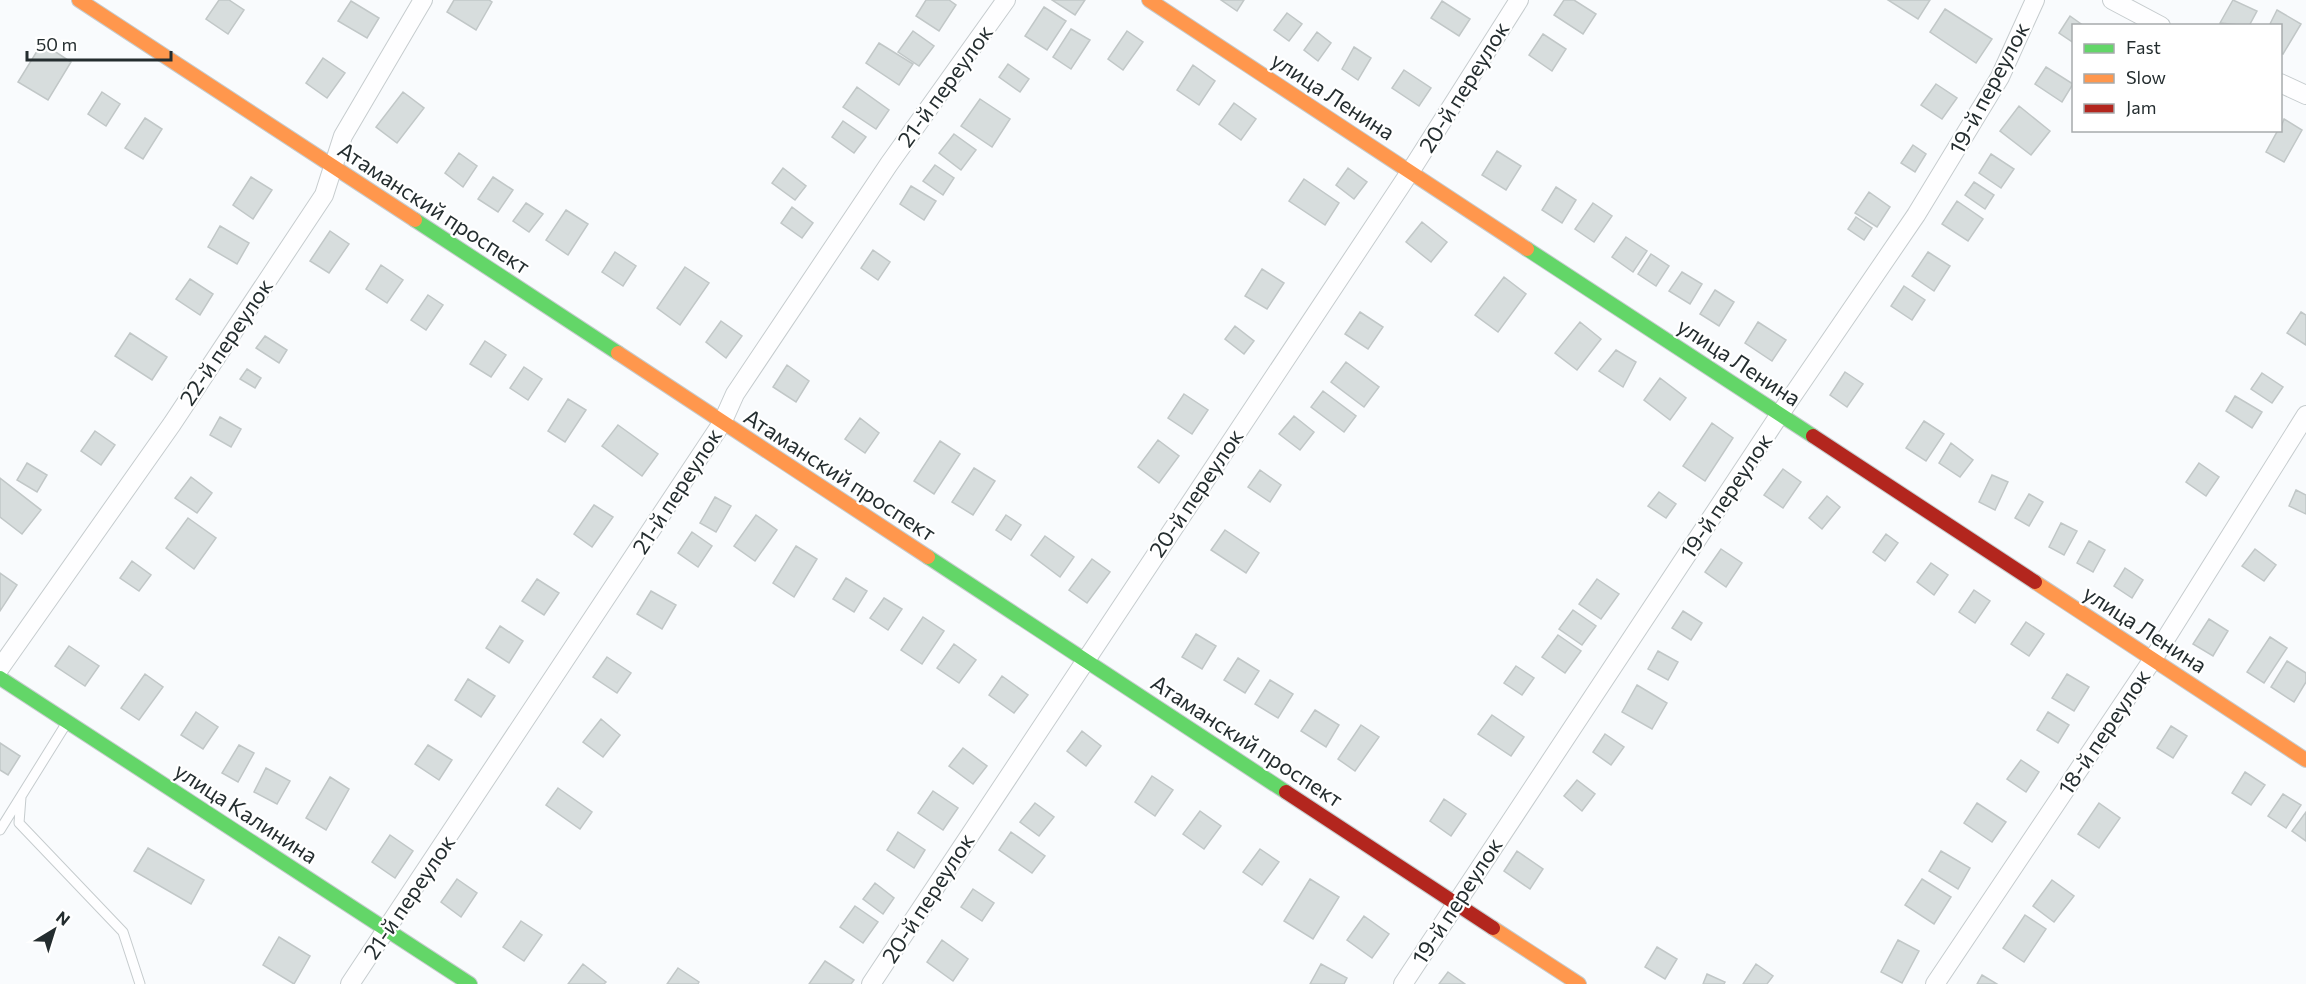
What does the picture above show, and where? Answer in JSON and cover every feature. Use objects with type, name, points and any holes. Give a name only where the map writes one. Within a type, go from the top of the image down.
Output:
[{"type":"street","name":"Атаманский проспект","points":[[79,0],[1579,984]]},
{"type":"street","name":"22-й переулок","points":[[0,668],[172,424],[318,205],[324,195],[344,136],[423,0]]},
{"type":"street","name":"21-й переулок","points":[[350,984],[722,423],[735,394],[882,174],[1006,0]]},
{"type":"street","name":"улица Ленина","points":[[1149,0],[2306,760]]},
{"type":"street","name":"20-й переулок","points":[[871,984],[1410,172],[1519,0]]},
{"type":"street","name":"19-й переулок","points":[[1403,984],[1780,414],[1916,215],[2000,77],[2035,0]]},
{"type":"street","points":[[2112,0],[2157,24]]},
{"type":"street","points":[[2282,84],[2306,95]]},
{"type":"street","name":"18-й переулок","points":[[1935,984],[2153,659],[2306,415]]},
{"type":"street","name":"улица Калинина","points":[[0,678],[470,984]]},
{"type":"lane","points":[[0,830],[68,722]]},
{"type":"lane","points":[[21,797],[19,823],[123,933],[140,984]]},
{"type":"building","points":[[219,0],[229,0],[244,10],[228,34],[206,19]]},
{"type":"building","points":[[454,0],[489,0],[492,2],[476,30],[447,12]]},
{"type":"building","points":[[926,0],[949,0],[956,5],[939,31],[916,16]]},
{"type":"building","points":[[1052,0],[1085,0],[1075,15]]},
{"type":"building","points":[[1221,0],[1244,0],[1237,11]]},
{"type":"building","points":[[1564,0],[1574,0],[1596,14],[1583,34],[1554,15]]},
{"type":"building","points":[[1888,0],[1930,0],[1918,19]]},
{"type":"building","points":[[2233,0],[2257,11],[2250,24],[2220,23]]},
{"type":"building","points":[[351,1],[379,18],[367,38],[338,21]]},
{"type":"building","points":[[1442,1],[1470,19],[1459,36],[1431,18]]},
{"type":"building","points":[[1044,7],[1066,21],[1047,50],[1025,36]]},
{"type":"building","points":[[1945,9],[1992,39],[1976,63],[1930,32]]},
{"type":"building","points":[[2277,10],[2301,24],[2283,54],[2282,24],[2270,24]]},
{"type":"building","points":[[1287,13],[1302,24],[1289,41],[1274,30]]},
{"type":"building","points":[[2070,16],[2081,24],[2072,24],[2072,42],[2059,33]]},
{"type":"building","points":[[1071,29],[1090,40],[1071,69],[1053,57]]},
{"type":"building","points":[[913,31],[934,46],[919,66],[898,52]]},
{"type":"building","points":[[1127,31],[1143,42],[1123,70],[1108,59]]},
{"type":"building","points":[[1317,32],[1331,43],[1318,61],[1304,50]]},
{"type":"building","points":[[1543,34],[1566,49],[1552,71],[1529,55]]},
{"type":"building","points":[[42,43],[71,62],[48,100],[18,82]]},
{"type":"building","points":[[879,43],[913,64],[899,85],[866,63]]},
{"type":"building","points":[[1354,47],[1371,58],[1358,80],[1342,69]]},
{"type":"building","points":[[323,58],[345,73],[327,98],[306,83]]},
{"type":"building","points":[[1008,64],[1029,79],[1020,92],[999,77]]},
{"type":"building","points":[[1193,65],[1215,81],[1199,105],[1177,90]]},
{"type":"building","points":[[2046,67],[2072,83],[2072,86],[2062,102],[2035,84]]},
{"type":"building","points":[[1404,70],[1431,88],[1419,106],[1392,88]]},
{"type":"building","points":[[1936,84],[1957,98],[1942,119],[1921,105]]},
{"type":"building","points":[[857,87],[889,110],[876,129],[843,107]]},
{"type":"building","points":[[102,92],[120,104],[106,126],[88,114]]},
{"type":"building","points":[[403,92],[424,108],[397,143],[376,127]]},
{"type":"building","points":[[980,99],[1010,119],[992,147],[961,126]]},
{"type":"building","points":[[1234,103],[1256,119],[1241,140],[1219,124]]},
{"type":"building","points":[[2019,106],[2050,131],[2031,155],[2000,131]]},
{"type":"building","points":[[145,118],[162,129],[143,159],[125,148]]},
{"type":"building","points":[[2284,119],[2302,130],[2284,162],[2266,152],[2277,132],[2282,132]]},
{"type":"building","points":[[843,121],[866,137],[854,153],[832,137]]},
{"type":"building","points":[[954,134],[976,150],[961,170],[939,153]]},
{"type":"building","points":[[1913,145],[1926,154],[1915,172],[1901,163]]},
{"type":"building","points":[[1497,151],[1521,166],[1506,190],[1482,175]]},
{"type":"building","points":[[459,153],[477,166],[463,187],[445,173]]},
{"type":"building","points":[[1991,154],[2014,169],[2001,188],[1979,173]]},
{"type":"building","points":[[935,165],[954,178],[943,195],[923,181]]},
{"type":"building","points":[[783,168],[806,186],[795,200],[772,183]]},
{"type":"building","points":[[1348,168],[1367,182],[1354,199],[1336,185]]},
{"type":"building","points":[[251,177],[272,190],[253,219],[233,205]]},
{"type":"building","points":[[493,177],[513,190],[498,212],[478,199]]},
{"type":"building","points":[[1304,179],[1339,203],[1325,225],[1289,201]]},
{"type":"building","points":[[1974,182],[1994,195],[1985,209],[1965,195]]},
{"type":"building","points":[[911,186],[936,201],[924,220],[900,204]]},
{"type":"building","points":[[1556,187],[1576,200],[1562,223],[1542,210]]},
{"type":"building","points":[[1869,192],[1890,207],[1877,227],[1855,213]]},
{"type":"building","points":[[1957,201],[1983,219],[1968,241],[1942,224]]},
{"type":"building","points":[[526,203],[543,214],[529,232],[513,221]]},
{"type":"building","points":[[1593,203],[1612,216],[1594,242],[1575,229]]},
{"type":"building","points":[[792,207],[813,223],[802,238],[781,223]]},
{"type":"building","points":[[566,210],[588,224],[568,255],[546,240]]},
{"type":"building","points":[[1856,217],[1872,228],[1864,240],[1848,229]]},
{"type":"building","points":[[1422,222],[1447,242],[1431,262],[1406,242]]},
{"type":"building","points":[[220,226],[249,243],[237,264],[208,247]]},
{"type":"building","points":[[330,231],[349,244],[329,273],[310,261]]},
{"type":"building","points":[[1626,237],[1647,251],[1633,272],[1612,257]]},
{"type":"building","points":[[873,250],[890,262],[878,280],[861,268]]},
{"type":"building","points":[[615,252],[636,266],[623,286],[602,272]]},
{"type":"building","points":[[1928,252],[1950,266],[1934,291],[1912,276]]},
{"type":"building","points":[[1651,254],[1669,266],[1656,286],[1638,274]]},
{"type":"building","points":[[381,265],[403,280],[387,303],[366,289]]},
{"type":"building","points":[[685,267],[709,283],[680,325],[657,308]]},
{"type":"building","points":[[1262,269],[1284,283],[1267,309],[1245,296]]},
{"type":"building","points":[[1682,272],[1702,284],[1690,304],[1669,291]]},
{"type":"building","points":[[1504,277],[1526,294],[1498,332],[1475,315]]},
{"type":"building","points":[[190,279],[213,294],[200,315],[176,299]]},
{"type":"building","points":[[1904,286],[1925,300],[1912,320],[1891,306]]},
{"type":"building","points":[[1715,290],[1734,302],[1719,326],[1700,314]]},
{"type":"building","points":[[428,295],[443,305],[426,330],[411,320]]},
{"type":"building","points":[[1360,312],[1383,327],[1368,349],[1345,334]]},
{"type":"building","points":[[2301,312],[2306,315],[2306,345],[2287,333]]},
{"type":"building","points":[[721,321],[742,336],[726,358],[706,342]]},
{"type":"building","points":[[1580,322],[1601,339],[1577,370],[1555,353]]},
{"type":"building","points":[[1758,322],[1786,340],[1772,361],[1745,343]]},
{"type":"building","points":[[1235,326],[1254,341],[1244,354],[1225,339]]},
{"type":"building","points":[[130,333],[167,357],[152,380],[115,356]]},
{"type":"building","points":[[265,336],[287,350],[279,363],[256,348]]},
{"type":"building","points":[[485,341],[506,355],[491,377],[470,364]]},
{"type":"building","points":[[1616,350],[1636,362],[1623,387],[1599,371]]},
{"type":"building","points":[[1346,362],[1379,387],[1364,407],[1331,382]]},
{"type":"building","points":[[787,365],[809,381],[796,402],[773,387]]},
{"type":"building","points":[[524,367],[542,379],[528,400],[510,388]]},
{"type":"building","points":[[247,369],[261,378],[255,388],[240,379]]},
{"type":"building","points":[[1845,372],[1863,384],[1847,407],[1830,395]]},
{"type":"building","points":[[2262,373],[2283,387],[2272,403],[2251,389]]},
{"type":"building","points":[[1660,378],[1686,398],[1670,420],[1644,400]]},
{"type":"building","points":[[1323,391],[1356,416],[1344,432],[1311,407]]},
{"type":"building","points":[[1184,394],[1208,410],[1192,434],[1168,418]]},
{"type":"building","points":[[2235,396],[2262,412],[2252,428],[2226,411]]},
{"type":"building","points":[[568,399],[586,410],[565,442],[548,431]]},
{"type":"building","points":[[1294,416],[1314,432],[1300,450],[1279,434]]},
{"type":"building","points":[[220,417],[241,429],[231,447],[210,435]]},
{"type":"building","points":[[860,418],[879,433],[865,453],[845,439]]},
{"type":"building","points":[[1924,421],[1944,434],[1926,461],[1906,448]]},
{"type":"building","points":[[1712,423],[1733,438],[1705,481],[1683,466]]},
{"type":"building","points":[[618,425],[658,454],[642,476],[602,446]]},
{"type":"building","points":[[95,431],[115,445],[101,465],[81,451]]},
{"type":"building","points":[[1158,440],[1179,456],[1159,483],[1138,467]]},
{"type":"building","points":[[940,441],[960,454],[934,494],[914,481]]},
{"type":"building","points":[[1951,443],[1973,460],[1960,477],[1939,463]]},
{"type":"building","points":[[27,463],[47,475],[37,492],[17,480]]},
{"type":"building","points":[[2199,463],[2219,477],[2206,496],[2186,482]]},
{"type":"building","points":[[974,468],[995,481],[973,515],[952,502]]},
{"type":"building","points":[[1783,469],[1801,482],[1783,508],[1764,495]]},
{"type":"building","points":[[1260,470],[1281,485],[1270,502],[1248,487]]},
{"type":"building","points":[[1992,475],[2008,482],[1995,510],[1979,502]]},
{"type":"building","points":[[191,477],[212,493],[197,513],[175,498]]},
{"type":"building","points":[[0,478],[41,510],[22,534],[0,517]]},
{"type":"building","points":[[2296,490],[2306,495],[2306,514],[2289,506]]},
{"type":"building","points":[[1659,492],[1676,504],[1666,518],[1648,506]]},
{"type":"building","points":[[2029,494],[2043,502],[2029,526],[2015,518]]},
{"type":"building","points":[[1827,496],[1840,507],[1822,529],[1809,518]]},
{"type":"building","points":[[715,497],[731,506],[716,532],[700,523]]},
{"type":"building","points":[[594,505],[613,517],[592,547],[574,534]]},
{"type":"building","points":[[756,515],[777,530],[755,561],[734,546]]},
{"type":"building","points":[[1006,515],[1021,525],[1011,540],[996,530]]},
{"type":"building","points":[[188,518],[216,538],[194,569],[166,548]]},
{"type":"building","points":[[2061,523],[2077,531],[2064,555],[2049,547]]},
{"type":"building","points":[[1225,530],[1259,553],[1246,573],[1211,550]]},
{"type":"building","points":[[692,532],[712,546],[698,567],[678,553]]},
{"type":"building","points":[[1886,534],[1898,543],[1885,561],[1873,552]]},
{"type":"building","points":[[1045,536],[1074,557],[1060,577],[1031,555]]},
{"type":"building","points":[[2089,541],[2105,550],[2093,572],[2077,563]]},
{"type":"building","points":[[796,546],[817,559],[794,597],[773,583]]},
{"type":"building","points":[[1721,549],[1742,563],[1726,587],[1705,572]]},
{"type":"building","points":[[2255,549],[2276,565],[2264,581],[2242,566]]},
{"type":"building","points":[[1092,559],[1110,572],[1087,603],[1069,590]]},
{"type":"building","points":[[132,561],[151,575],[139,591],[120,578]]},
{"type":"building","points":[[1931,563],[1948,575],[1934,595],[1917,582]]},
{"type":"building","points":[[2125,568],[2143,580],[2132,598],[2114,586]]},
{"type":"building","points":[[0,573],[17,585],[0,611]]},
{"type":"building","points":[[846,578],[867,591],[854,612],[833,599]]},
{"type":"building","points":[[537,579],[559,593],[544,615],[522,601]]},
{"type":"building","points":[[1597,579],[1619,594],[1601,619],[1579,604]]},
{"type":"building","points":[[1974,590],[1990,601],[1975,623],[1959,612]]},
{"type":"building","points":[[651,591],[676,605],[662,629],[637,614]]},
{"type":"building","points":[[884,598],[902,609],[888,630],[870,618]]},
{"type":"building","points":[[1573,610],[1596,626],[1582,645],[1559,629]]},
{"type":"building","points":[[1683,611],[1702,623],[1691,640],[1672,628]]},
{"type":"building","points":[[923,617],[944,631],[922,664],[901,650]]},
{"type":"building","points":[[2209,619],[2228,631],[2213,656],[2193,644]]},
{"type":"building","points":[[2026,622],[2044,634],[2029,656],[2011,644]]},
{"type":"building","points":[[500,626],[523,641],[509,663],[486,648]]},
{"type":"building","points":[[1196,634],[1216,646],[1202,669],[1182,657]]},
{"type":"building","points":[[1558,635],[1581,651],[1565,673],[1542,657]]},
{"type":"building","points":[[2270,637],[2287,648],[2264,683],[2247,672]]},
{"type":"building","points":[[954,644],[976,660],[959,683],[937,668]]},
{"type":"building","points":[[69,646],[99,666],[85,686],[55,666]]},
{"type":"building","points":[[1658,651],[1678,662],[1668,680],[1648,669]]},
{"type":"building","points":[[607,657],[631,673],[617,693],[593,677]]},
{"type":"building","points":[[1238,658],[1259,671],[1245,693],[1224,680]]},
{"type":"building","points":[[2287,661],[2306,673],[2306,682],[2294,702],[2271,687]]},
{"type":"building","points":[[1516,666],[1534,678],[1522,695],[1504,683]]},
{"type":"building","points":[[145,674],[163,687],[139,720],[121,708]]},
{"type":"building","points":[[2067,674],[2089,687],[2074,711],[2052,698]]},
{"type":"building","points":[[1002,676],[1028,695],[1014,713],[989,695]]},
{"type":"building","points":[[468,679],[495,696],[481,717],[455,700]]},
{"type":"building","points":[[1270,680],[1293,694],[1278,718],[1255,704]]},
{"type":"building","points":[[1637,685],[1667,703],[1652,729],[1622,712]]},
{"type":"building","points":[[1315,710],[1339,725],[1326,747],[1301,731]]},
{"type":"building","points":[[196,712],[218,727],[203,749],[181,735]]},
{"type":"building","points":[[2048,712],[2069,725],[2058,743],[2037,730]]},
{"type":"building","points":[[1492,715],[1524,737],[1511,756],[1478,734]]},
{"type":"building","points":[[601,719],[620,735],[603,757],[583,742]]},
{"type":"building","points":[[1361,725],[1379,737],[1355,771],[1338,759]]},
{"type":"building","points":[[2171,726],[2187,736],[2173,758],[2157,748]]},
{"type":"building","points":[[1082,731],[1101,746],[1086,766],[1067,751]]},
{"type":"building","points":[[1605,734],[1624,747],[1611,765],[1593,752]]},
{"type":"building","points":[[0,743],[20,756],[8,775],[0,770]]},
{"type":"building","points":[[239,745],[254,753],[238,782],[222,773]]},
{"type":"building","points":[[428,745],[452,760],[439,780],[415,764]]},
{"type":"building","points":[[963,748],[987,766],[973,784],[949,766]]},
{"type":"building","points":[[2021,760],[2039,772],[2026,792],[2007,779]]},
{"type":"building","points":[[266,768],[290,781],[277,804],[254,792]]},
{"type":"building","points":[[2245,772],[2265,785],[2251,805],[2232,793]]},
{"type":"building","points":[[1152,776],[1173,790],[1155,816],[1135,802]]},
{"type":"building","points":[[330,777],[349,789],[326,830],[306,818]]},
{"type":"building","points":[[1577,780],[1595,794],[1582,811],[1564,796]]},
{"type":"building","points":[[558,788],[592,812],[580,829],[546,805]]},
{"type":"building","points":[[933,791],[958,808],[943,830],[918,813]]},
{"type":"building","points":[[2283,794],[2301,805],[2286,828],[2268,816]]},
{"type":"building","points":[[1444,799],[1466,814],[1451,836],[1430,821]]},
{"type":"building","points":[[1035,803],[1054,817],[1039,836],[1020,822]]},
{"type":"building","points":[[1977,803],[2006,822],[1992,842],[1964,823]]},
{"type":"building","points":[[2099,803],[2120,818],[2099,848],[2078,834]]},
{"type":"building","points":[[1200,811],[1221,826],[1204,849],[1183,834]]},
{"type":"building","points":[[2306,812],[2306,841],[2292,831]]},
{"type":"building","points":[[898,832],[925,850],[914,868],[887,850]]},
{"type":"building","points":[[1011,832],[1045,856],[1032,873],[999,850]]},
{"type":"building","points":[[390,835],[413,851],[395,878],[372,862]]},
{"type":"building","points":[[148,848],[204,880],[191,904],[134,871]]},
{"type":"building","points":[[1260,849],[1279,862],[1262,885],[1243,872]]},
{"type":"building","points":[[1517,851],[1543,869],[1530,889],[1504,871]]},
{"type":"building","points":[[1941,851],[1970,868],[1958,889],[1929,871]]},
{"type":"building","points":[[457,879],[477,893],[461,917],[441,902]]},
{"type":"building","points":[[1310,879],[1339,897],[1313,939],[1284,921]]},
{"type":"building","points":[[1922,879],[1951,897],[1934,924],[1905,905]]},
{"type":"building","points":[[2052,880],[2074,896],[2054,922],[2033,906]]},
{"type":"building","points":[[875,883],[894,898],[883,914],[863,899]]},
{"type":"building","points":[[973,889],[994,903],[982,921],[961,907]]},
{"type":"building","points":[[855,906],[878,922],[863,943],[840,927]]},
{"type":"building","points":[[2025,915],[2046,929],[2024,962],[2003,948]]},
{"type":"building","points":[[1364,916],[1389,934],[1372,958],[1347,940]]},
{"type":"building","points":[[521,921],[542,935],[524,961],[503,947]]},
{"type":"building","points":[[279,937],[310,956],[294,984],[263,965]]},
{"type":"building","points":[[942,940],[968,959],[953,981],[927,962]]},
{"type":"building","points":[[1898,940],[1919,951],[1902,983],[1881,972]]},
{"type":"building","points":[[1657,947],[1677,959],[1665,979],[1645,967]]},
{"type":"building","points":[[825,961],[854,980],[851,984],[809,984]]},
{"type":"building","points":[[583,964],[606,982],[604,984],[568,984]]},
{"type":"building","points":[[1321,964],[1347,978],[1344,984],[1310,984]]},
{"type":"building","points":[[1756,964],[1773,976],[1767,984],[1743,984]]},
{"type":"building","points":[[678,968],[699,982],[698,984],[667,984]]},
{"type":"building","points":[[1448,972],[1465,984],[1439,984]]},
{"type":"building","points":[[1707,974],[1725,982],[1724,984],[1703,984]]},
{"type":"building","points":[[1982,975],[1997,984],[1977,984]]},
{"type":"traffic: fast","points":[[415,220],[618,353]]},
{"type":"traffic: fast","points":[[1527,249],[1813,436]]},
{"type":"traffic: fast","points":[[928,557],[1286,792]]},
{"type":"traffic: fast","points":[[0,678],[470,984]]},
{"type":"traffic: slow","points":[[79,0],[415,220]]},
{"type":"traffic: slow","points":[[1149,0],[1527,249]]},
{"type":"traffic: slow","points":[[618,353],[928,557]]},
{"type":"traffic: slow","points":[[2035,582],[2306,760]]},
{"type":"traffic: slow","points":[[1493,928],[1579,984]]},
{"type":"traffic: jam","points":[[1813,436],[2035,582]]},
{"type":"traffic: jam","points":[[1286,792],[1493,928]]}]
